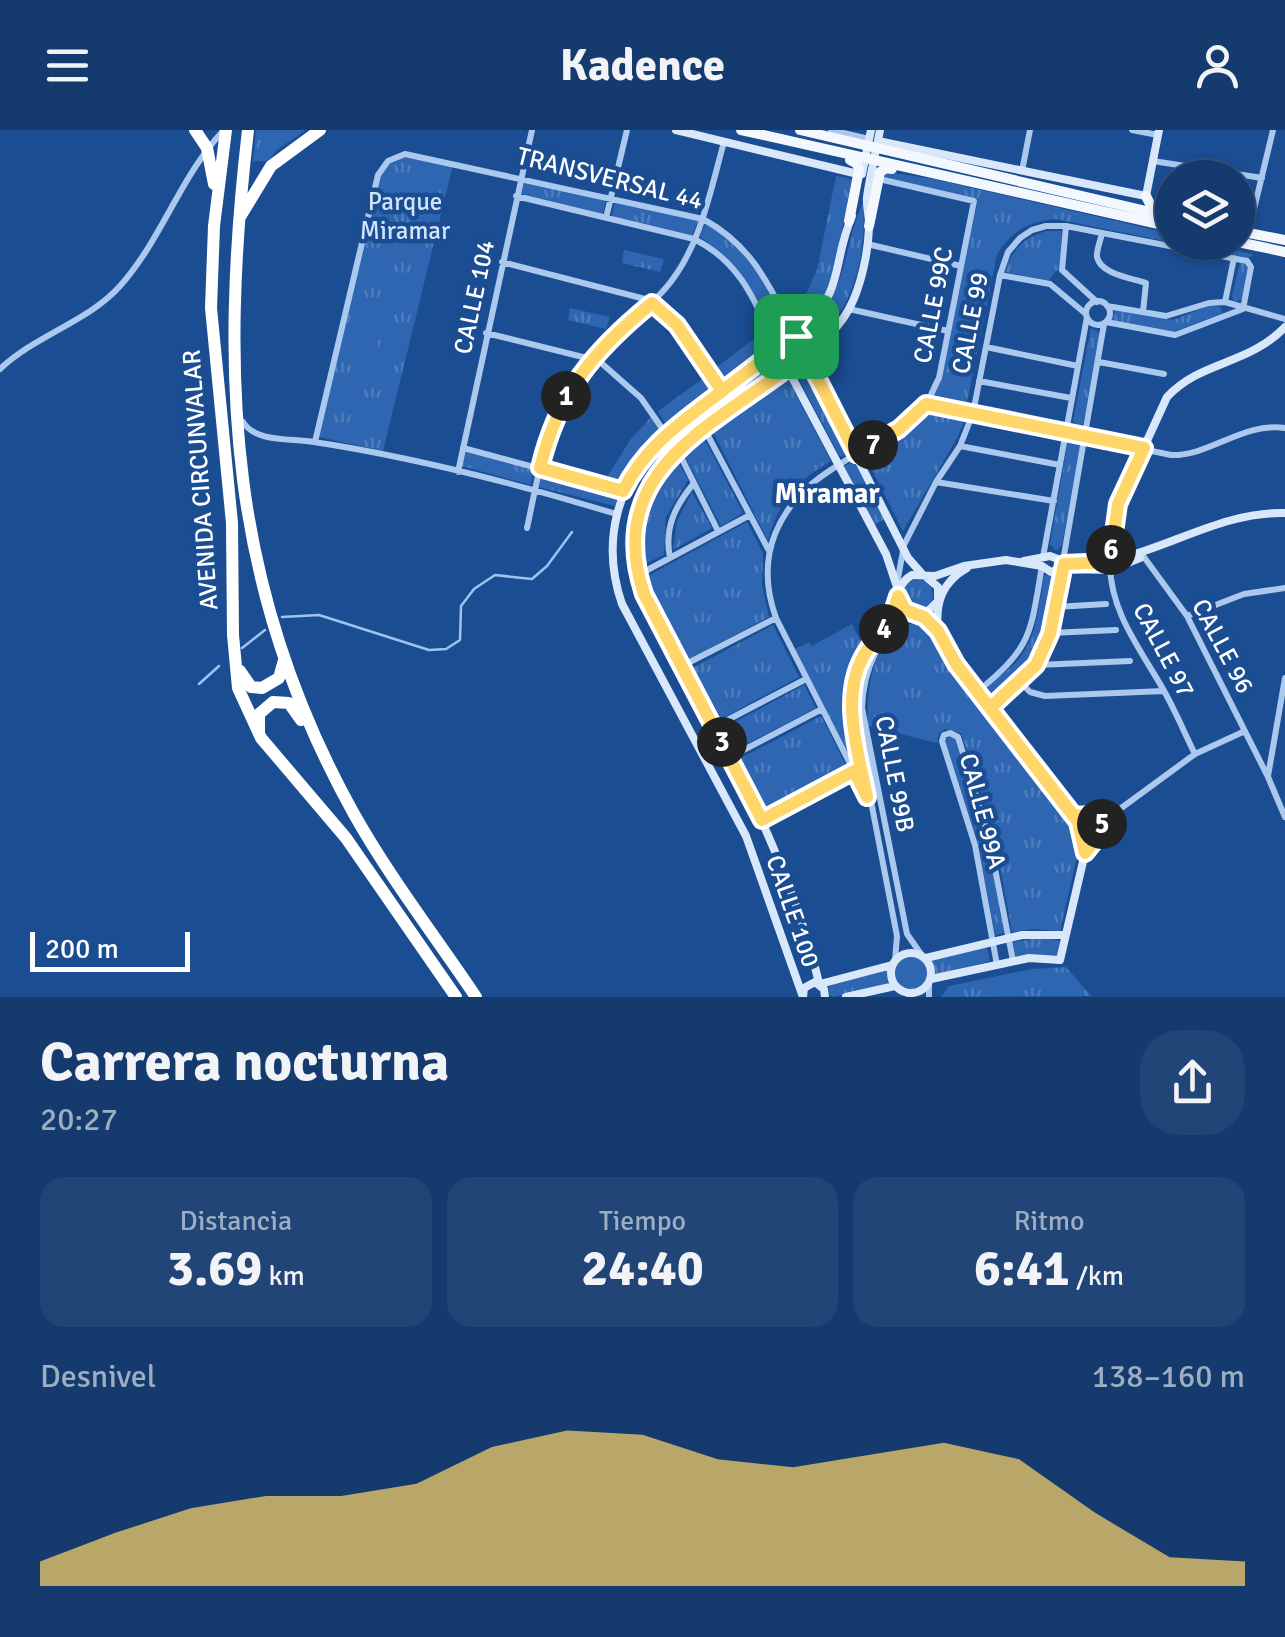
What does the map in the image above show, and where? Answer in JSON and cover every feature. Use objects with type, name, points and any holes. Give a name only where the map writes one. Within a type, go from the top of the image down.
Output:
[{"type":"highway","points":[[195,130],[207,148],[214,176],[214,226]]},
{"type":"highway","name":"AVENIDA CIRCUNVALAR","points":[[225,130],[214,226],[211,308],[234,560],[233,635],[238,688],[261,738],[346,838],[456,997]]},
{"type":"highway","name":"AVENIDA CIRCUNVALAR","points":[[248,130],[237,223],[234,381],[239,452],[256,568],[284,659],[315,737],[389,872],[474,996]]},
{"type":"highway","points":[[237,223],[271,166],[320,130]]},
{"type":"highway","points":[[233,635],[238,668],[251,687],[271,685],[279,678],[284,659]]},
{"type":"highway","points":[[261,738],[259,714],[268,704],[279,701],[293,707],[315,737]]},
{"type":"main road","points":[[742,130],[1155,224]]},
{"type":"main road","points":[[806,131],[872,141],[1155,214]]},
{"type":"main road","points":[[812,147],[854,161],[858,166],[849,221]]},
{"type":"main road","points":[[870,226],[879,178],[886,168],[923,176],[932,174]]},
{"type":"main road","points":[[1146,196],[1155,214]]},
{"type":"main road","points":[[1255,234],[1285,240]]},
{"type":"main road","points":[[1256,253],[1285,252]]},
{"type":"street","points":[[0,369],[44,335],[94,308],[117,290],[207,148],[225,130]]},
{"type":"street","name":"CALLE 104","points":[[458,472],[532,130]]},
{"type":"street","points":[[606,218],[627,130]]},
{"type":"street","points":[[676,130],[858,174]]},
{"type":"street","points":[[830,130],[1146,196],[1158,132],[1132,130]]},
{"type":"street","name":"CALLE 100","points":[[803,997],[746,836],[622,604],[612,550],[623,491],[646,452],[796,336],[831,294],[872,141],[880,130]]},
{"type":"street","points":[[1022,171],[1030,130]]},
{"type":"street","points":[[1255,198],[1273,130]]},
{"type":"street","points":[[527,528],[554,418],[592,358],[668,286],[703,219],[724,142]]},
{"type":"street","name":"TRANSVERSAL 44","points":[[316,442],[378,175],[388,161],[414,153],[703,219],[741,244],[796,336],[910,561],[924,575]]},
{"type":"street","name":"CALLE 100","points":[[824,997],[762,820],[644,594],[634,540],[641,501],[652,480],[678,452],[823,341],[849,309],[870,226],[869,160]]},
{"type":"street","points":[[1153,161],[1262,178]]},
{"type":"street","name":"CALLE 99C","points":[[879,178],[974,201],[938,378],[926,404]]},
{"type":"street","name":"TRANSVERSAL 44","points":[[516,196],[694,239],[719,253],[738,273],[886,554],[898,590]]},
{"type":"street","points":[[1050,284],[1062,270],[1066,226],[1155,243]]},
{"type":"street","name":"CALLE 99","points":[[898,590],[904,545],[936,482],[960,446],[973,413],[1008,252],[1020,238],[1039,228],[1066,226]]},
{"type":"street","points":[[1102,233],[1097,258],[1112,271],[1146,284],[1143,312]]},
{"type":"street","points":[[867,244],[961,266]]},
{"type":"street","points":[[1225,302],[1234,260]]},
{"type":"street","points":[[1243,310],[1251,267],[1247,260]]},
{"type":"street","points":[[502,262],[626,292],[652,303],[677,325],[722,391]]},
{"type":"street","points":[[1062,270],[1097,302],[1107,306],[1172,316],[1208,303],[1225,302],[1285,319]]},
{"type":"street","points":[[1000,275],[1050,284],[1096,325],[1105,323],[1175,335],[1243,310]]},
{"type":"street","points":[[977,692],[1014,661],[1026,641],[1088,307],[1097,302]]},
{"type":"street","points":[[990,708],[1036,665],[1050,634],[1105,323],[1110,314],[1107,306]]},
{"type":"street","points":[[849,309],[948,331]]},
{"type":"street","points":[[1110,566],[1118,504],[1167,397],[1180,384],[1253,353],[1285,327]]},
{"type":"street","points":[[486,333],[592,358],[641,398],[666,434]]},
{"type":"street","points":[[986,347],[1078,366]]},
{"type":"street","points":[[1100,362],[1164,374]]},
{"type":"street","points":[[234,381],[242,422],[256,435]]},
{"type":"street","points":[[979,381],[1071,398]]},
{"type":"street","points":[[867,797],[776,618],[768,586],[769,550],[790,505],[812,482],[899,429],[926,404],[1171,455],[1185,454],[1248,429],[1285,428]]},
{"type":"street","points":[[705,430],[769,550]]},
{"type":"street","points":[[239,452],[246,440],[256,435],[316,442],[458,472],[616,514]]},
{"type":"street","points":[[960,446],[1060,465]]},
{"type":"street","points":[[463,448],[623,491]]},
{"type":"street","points":[[678,452],[718,532]]},
{"type":"street","points":[[936,482],[1054,501]]},
{"type":"street","points":[[670,558],[671,520],[694,483]]},
{"type":"street","points":[[1042,562],[1051,572],[1063,566],[1110,566],[1242,516],[1285,513]]},
{"type":"street","points":[[638,575],[750,515]]},
{"type":"street","points":[[886,554],[902,556]]},
{"type":"street","name":"CALLE 96","points":[[1142,554],[1187,616],[1252,743],[1285,818]]},
{"type":"street","points":[[1063,566],[1053,556],[1042,562],[998,560],[907,578],[898,590],[901,606],[938,631],[977,692],[1078,819],[1078,830],[1088,838]]},
{"type":"street","points":[[916,615],[930,612],[953,578],[974,565]]},
{"type":"street","name":"CALLE 97","points":[[1110,566],[1115,602],[1194,754]]},
{"type":"street","points":[[924,575],[938,588],[938,631]]},
{"type":"street","points":[[1187,616],[1244,594],[1285,588]]},
{"type":"street","name":"CALLE 99B","points":[[894,963],[896,936],[867,797],[853,716],[853,690],[861,662],[888,624],[898,590]]},
{"type":"street","points":[[1056,606],[1106,604]]},
{"type":"street","name":"CALLE 99B","points":[[916,615],[898,622],[873,657],[864,678],[862,708],[907,934],[923,956]]},
{"type":"street","points":[[682,666],[776,618]]},
{"type":"street","points":[[1050,634],[1116,630]]},
{"type":"street","points":[[1036,665],[1130,661]]},
{"type":"street","points":[[1268,777],[1285,678]]},
{"type":"street","points":[[714,727],[806,679]]},
{"type":"street","points":[[1019,682],[1030,692],[1044,696],[1164,691]]},
{"type":"street","points":[[730,757],[822,709]]},
{"type":"street","points":[[1088,838],[1100,835],[1104,821],[1194,754],[1245,731]]},
{"type":"street","name":"CALLE 99A","points":[[996,964],[975,845],[942,742],[944,735],[950,733],[958,737],[989,838],[1013,961]]},
{"type":"street","points":[[1252,743],[1263,747],[1274,740]]},
{"type":"street","points":[[762,820],[854,771]]},
{"type":"street","points":[[1078,819],[1090,815],[1104,821]]},
{"type":"street","points":[[894,963],[892,980],[909,995],[920,992],[930,981],[996,964],[1045,957],[1060,960],[1088,838]]},
{"type":"street","points":[[803,997],[806,985],[894,963],[907,953],[923,956],[1032,933],[1064,935]]},
{"type":"street","points":[[923,956],[930,964],[929,997]]},
{"type":"street","points":[[846,997],[896,986]]},
{"type":"green space","points":[[256,130],[306,130],[268,161],[253,161]]},
{"type":"green space","name":"Parque Miramar","points":[[406,156],[453,165],[383,451],[319,437],[379,176],[389,163]]},
{"type":"green space","points":[[887,172],[933,179],[1155,230],[1155,239],[1056,219],[1029,225],[1015,233],[997,254],[966,408],[934,402],[978,199],[882,177]]},
{"type":"green space","points":[[836,176],[852,179],[833,276],[820,306],[797,328],[788,309],[807,292],[817,270]]},
{"type":"green space","points":[[431,177],[437,204],[421,208],[416,181]]},
{"type":"green space","points":[[411,179],[417,204],[402,208],[397,183]]},
{"type":"green space","points":[[524,180],[606,199],[603,214],[521,194]]},
{"type":"green space","points":[[615,202],[698,221],[692,235],[612,216]]},
{"type":"green space","points":[[863,203],[862,244],[854,282],[837,317],[810,348],[801,337],[834,293]]},
{"type":"green space","points":[[705,224],[735,245],[766,288],[791,336],[779,345],[737,271],[700,237]]},
{"type":"green space","points":[[1046,231],[1062,231],[1059,268],[1048,281],[1005,272],[1020,246]]},
{"type":"green space","points":[[624,250],[664,259],[660,272],[622,263]]},
{"type":"green space","points":[[1240,263],[1246,264],[1248,270],[1243,299],[1234,302],[1232,296]]},
{"type":"green space","points":[[1211,305],[1220,307],[1223,313],[1172,332],[1111,321],[1115,310],[1173,320]]},
{"type":"green space","points":[[570,308],[610,317],[606,329],[568,320]]},
{"type":"green space","points":[[1091,328],[1100,333],[1083,424],[1078,426],[1073,421]]},
{"type":"green space","points":[[375,332],[382,363],[362,367],[356,337]]},
{"type":"green space","points":[[763,332],[771,348],[724,383],[713,370]]},
{"type":"green space","points":[[805,360],[852,451],[840,457],[793,368]]},
{"type":"green space","points":[[786,376],[831,461],[790,494],[768,541],[713,432]]},
{"type":"green space","points":[[705,377],[715,391],[667,427],[658,411]]},
{"type":"green space","points":[[925,410],[966,417],[903,531],[864,454],[902,431]]},
{"type":"green space","points":[[653,415],[662,431],[636,457],[621,486],[604,482],[630,440]]},
{"type":"green space","points":[[1074,437],[1081,442],[1062,545],[1056,551],[1050,544],[1068,440]]},
{"type":"green space","points":[[704,438],[743,513],[721,526],[683,453]]},
{"type":"green space","points":[[464,452],[533,470],[531,485],[461,466]]},
{"type":"green space","points":[[676,458],[688,480],[666,517],[664,555],[640,566],[645,508],[657,482]]},
{"type":"green space","points":[[857,459],[887,518],[874,525],[843,467]]},
{"type":"green space","points":[[542,473],[618,493],[615,506],[539,487]]},
{"type":"green space","points":[[692,492],[712,528],[673,550],[677,521]]},
{"type":"green space","points":[[747,522],[763,553],[762,585],[769,617],[685,661],[644,578]]},
{"type":"green space","points":[[1050,573],[1056,578],[1038,650],[1009,686],[988,697],[987,689],[1018,660],[1029,642],[1044,576]]},
{"type":"green space","points":[[918,580],[929,584],[933,595],[929,606],[918,610],[907,606],[903,595],[907,584]]},
{"type":"green space","points":[[916,622],[925,624],[987,711],[1072,815],[1072,830],[1079,848],[1060,931],[1012,932],[993,829],[961,733],[945,729],[937,743],[868,726],[868,695],[881,650],[901,628]]},
{"type":"green space","points":[[852,624],[864,648],[851,681],[850,698],[852,731],[863,783],[795,649],[809,642],[812,646]]},
{"type":"green space","points":[[773,625],[799,677],[715,722],[689,670]]},
{"type":"green space","points":[[804,685],[816,708],[731,752],[720,730]]},
{"type":"green space","points":[[821,716],[848,769],[763,813],[737,760]]},
{"type":"green space","points":[[950,735],[956,738],[987,839],[1004,933],[995,935],[978,842],[945,741]]},
{"type":"green space","points":[[1045,937],[1060,941],[1057,955],[1015,957],[1012,942]]},
{"type":"green space","points":[[987,947],[990,961],[936,975],[932,961]]},
{"type":"green space","points":[[911,957],[922,962],[927,973],[922,984],[911,989],[900,984],[895,973],[900,962]]},
{"type":"green space","points":[[1066,967],[1091,996],[941,997],[949,986],[1032,969]]},
{"type":"green space","points":[[887,970],[891,985],[833,997],[829,994],[829,984]]},
{"type":"waterway","points":[[282,617],[319,615],[429,650],[446,649],[460,640],[461,606],[474,589],[495,575],[532,579],[572,532]]},
{"type":"waterway","points":[[242,648],[265,630]]},
{"type":"waterway","points":[[199,684],[219,666]]},
{"type":"district","name":"Miramar","points":[[827,494]]},
{"type":"route","points":[[796,336],[777,349],[666,434],[646,452],[623,491],[540,468],[554,418],[574,382],[621,328],[652,303],[670,316],[722,391],[777,349],[788,368],[678,452],[652,480],[636,517],[634,540],[644,594],[762,820],[854,771],[867,797],[853,716],[853,690],[864,655],[888,624],[898,596],[905,610],[924,617],[938,631],[956,664],[977,692],[1074,816],[1085,853],[1101,833],[1101,821],[1092,815],[1074,816],[990,708],[1036,665],[1050,634],[1064,564],[1110,562],[1118,504],[1144,448],[926,404],[912,420],[856,454],[796,336]]}]
